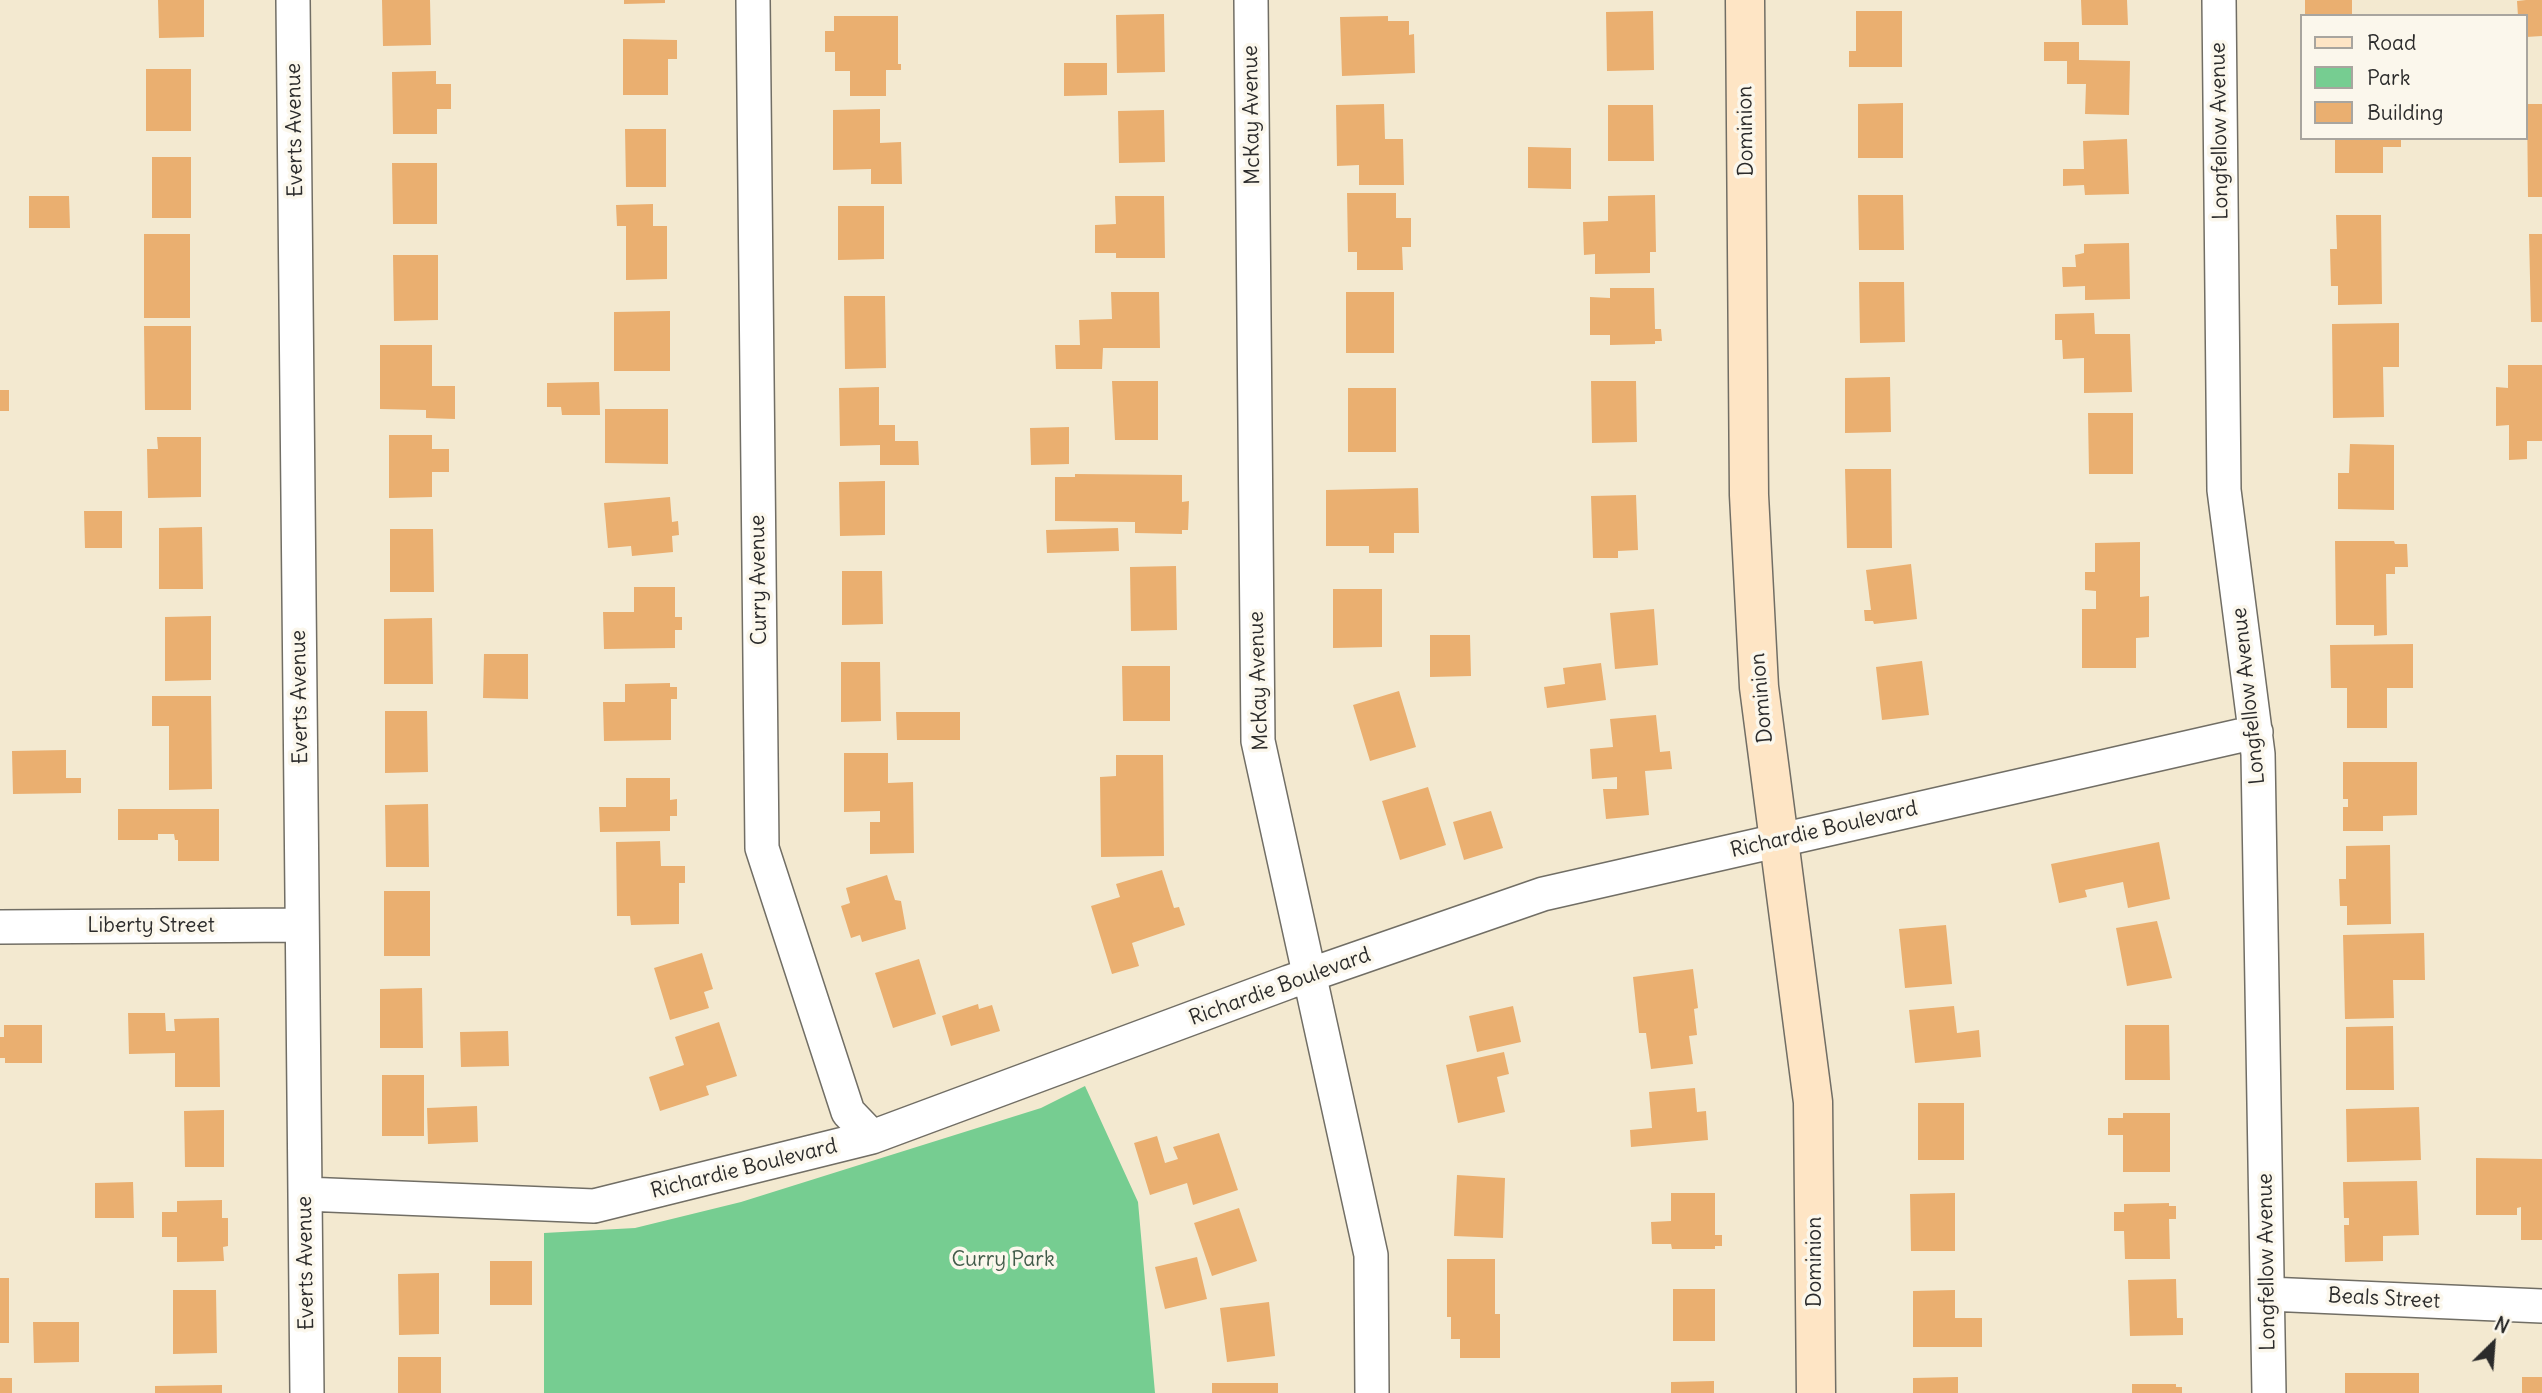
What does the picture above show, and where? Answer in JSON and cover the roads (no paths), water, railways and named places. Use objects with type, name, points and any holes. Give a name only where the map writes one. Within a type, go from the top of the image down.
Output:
[{"type":"street","name":"Everts Avenue","points":[[293,0],[307,1393]]},
{"type":"street","name":"Curry Avenue","points":[[753,0],[762,848],[848,1112],[872,1137]]},
{"type":"street","name":"McKay Avenue","points":[[1251,0],[1258,741],[1371,1255],[1372,1393]]},
{"type":"street","name":"Dominion","points":[[1745,0],[1749,495],[1759,687],[1777,841],[1814,1102],[1816,1393]]},
{"type":"street","name":"Longfellow Avenue","points":[[2219,0],[2224,490],[2256,732],[2269,1393]]},
{"type":"street","name":"Richardie Boulevard","points":[[305,1194],[594,1206],[872,1137],[1308,976],[1544,894],[2256,732]]},
{"type":"street","name":"Liberty Street","points":[[0,927],[302,925]]},
{"type":"street","name":"Beals Street","points":[[2268,1293],[2542,1306]]},
{"type":"park label","name":"Curry Park","points":[[1003,1260]]}]
